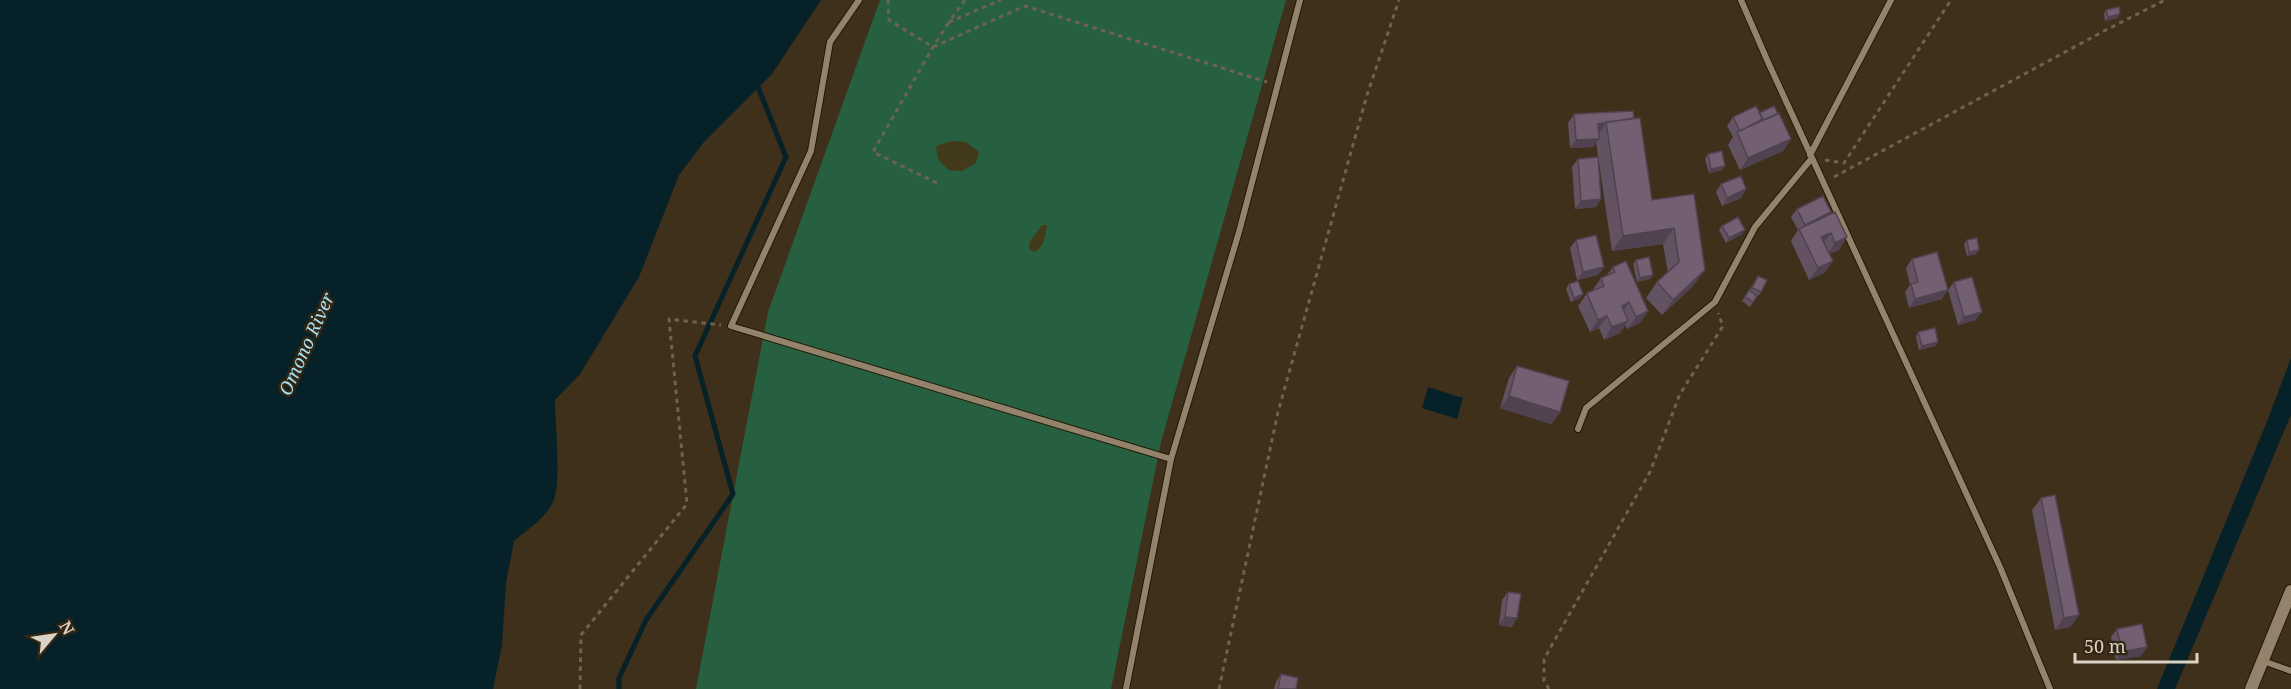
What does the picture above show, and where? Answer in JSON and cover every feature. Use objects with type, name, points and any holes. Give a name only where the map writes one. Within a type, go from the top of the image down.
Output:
[{"type":"street","points":[[859,0],[830,42],[811,151],[731,326],[1171,459]]},
{"type":"street","points":[[1126,689],[1171,459],[1239,232],[1300,0]]},
{"type":"street","points":[[1741,0],[2000,567],[2050,689]]},
{"type":"street","points":[[1578,429],[1586,408],[1714,302],[1755,227],[1811,157],[1891,0]]},
{"type":"street","points":[[2251,689],[2291,591]]},
{"type":"street","points":[[2263,661],[2291,671]]},
{"type":"path","points":[[888,0],[889,20],[933,47]]},
{"type":"path","points":[[937,183],[873,152],[933,47],[965,0]]},
{"type":"path","points":[[949,22],[1001,0]]},
{"type":"path","points":[[1219,689],[1278,412],[1367,95],[1399,0]]},
{"type":"path","points":[[1811,157],[1844,163],[1951,0]]},
{"type":"path","points":[[1823,183],[1996,88],[2165,0]]},
{"type":"path","points":[[933,47],[1025,6],[1278,86]]},
{"type":"path","points":[[1549,689],[1544,681],[1544,658],[1650,472],[1680,394],[1723,326],[1714,302]]},
{"type":"path","points":[[580,689],[580,635],[687,504],[669,319],[731,326]]},
{"type":"green space","points":[[880,0],[1286,0],[1161,442],[1111,689],[696,689],[768,312]]},
{"type":"sand","points":[[952,141],[966,142],[979,152],[976,163],[962,171],[948,170],[938,159],[936,146]]},
{"type":"sand","points":[[1042,225],[1047,225],[1045,237],[1041,247],[1035,252],[1029,249],[1029,243]]},
{"type":"water","name":"Omono River","points":[[0,0],[821,0],[772,74],[704,142],[679,175],[639,277],[580,374],[555,400],[558,467],[556,493],[546,514],[514,541],[506,583],[502,645],[493,689],[0,689]]},
{"type":"water","points":[[2291,358],[2291,415],[2175,689],[2157,689],[2268,419]]},
{"type":"water","points":[[1428,387],[1463,398],[1457,419],[1422,408]]},
{"type":"building","points":[[2119,7],[2120,14],[2108,17],[2106,10]]},
{"type":"building","points":[[1756,106],[1763,119],[1740,131],[1733,117]]},
{"type":"building","points":[[1774,106],[1778,114],[1762,121],[1759,113]]},
{"type":"building","points":[[1633,111],[1634,118],[1598,124],[1599,139],[1576,140],[1574,114]]},
{"type":"building","points":[[1779,113],[1791,139],[1748,158],[1737,132]]},
{"type":"building","points":[[1640,118],[1652,200],[1694,194],[1705,270],[1673,300],[1657,282],[1679,262],[1674,228],[1623,236],[1606,122]]},
{"type":"building","points":[[1722,151],[1725,166],[1711,169],[1708,154]]},
{"type":"building","points":[[1598,157],[1601,199],[1581,201],[1578,159]]},
{"type":"building","points":[[1741,176],[1746,189],[1727,198],[1721,184]]},
{"type":"building","points":[[1823,196],[1831,212],[1805,225],[1797,209]]},
{"type":"building","points":[[1835,212],[1847,237],[1835,243],[1831,233],[1821,237],[1833,261],[1818,268],[1799,229]]},
{"type":"building","points":[[1738,217],[1745,230],[1729,238],[1722,226]]},
{"type":"building","points":[[1596,235],[1604,267],[1583,272],[1576,240]]},
{"type":"building","points":[[1977,238],[1979,250],[1969,252],[1967,240]]},
{"type":"building","points":[[1937,252],[1948,290],[1915,299],[1911,284],[1918,282],[1912,259]]},
{"type":"building","points":[[1649,257],[1653,275],[1640,278],[1636,260]]},
{"type":"building","points":[[1626,261],[1648,311],[1636,317],[1629,302],[1622,306],[1628,321],[1612,327],[1607,316],[1598,320],[1587,293],[1604,286],[1601,278],[1615,272],[1613,267]]},
{"type":"building","points":[[1758,276],[1767,280],[1761,292],[1752,288]]},
{"type":"building","points":[[1972,277],[1982,312],[1964,317],[1954,282]]},
{"type":"building","points":[[1578,281],[1583,294],[1574,298],[1569,284]]},
{"type":"building","points":[[1749,290],[1757,296],[1753,302],[1745,297]]},
{"type":"building","points":[[1935,328],[1938,342],[1922,346],[1918,332]]},
{"type":"building","points":[[1517,366],[1569,381],[1560,412],[1509,396]]},
{"type":"building","points":[[2055,495],[2079,615],[2064,618],[2041,498]]},
{"type":"building","points":[[1508,592],[1521,594],[1517,618],[1505,617]]},
{"type":"building","points":[[2142,624],[2147,647],[2122,652],[2117,629]]},
{"type":"building","points":[[1281,674],[1298,678],[1296,689],[1278,689]]},
{"type":"waterway","points":[[619,689],[619,678],[646,620],[733,494],[695,356],[786,157],[758,87]]}]
